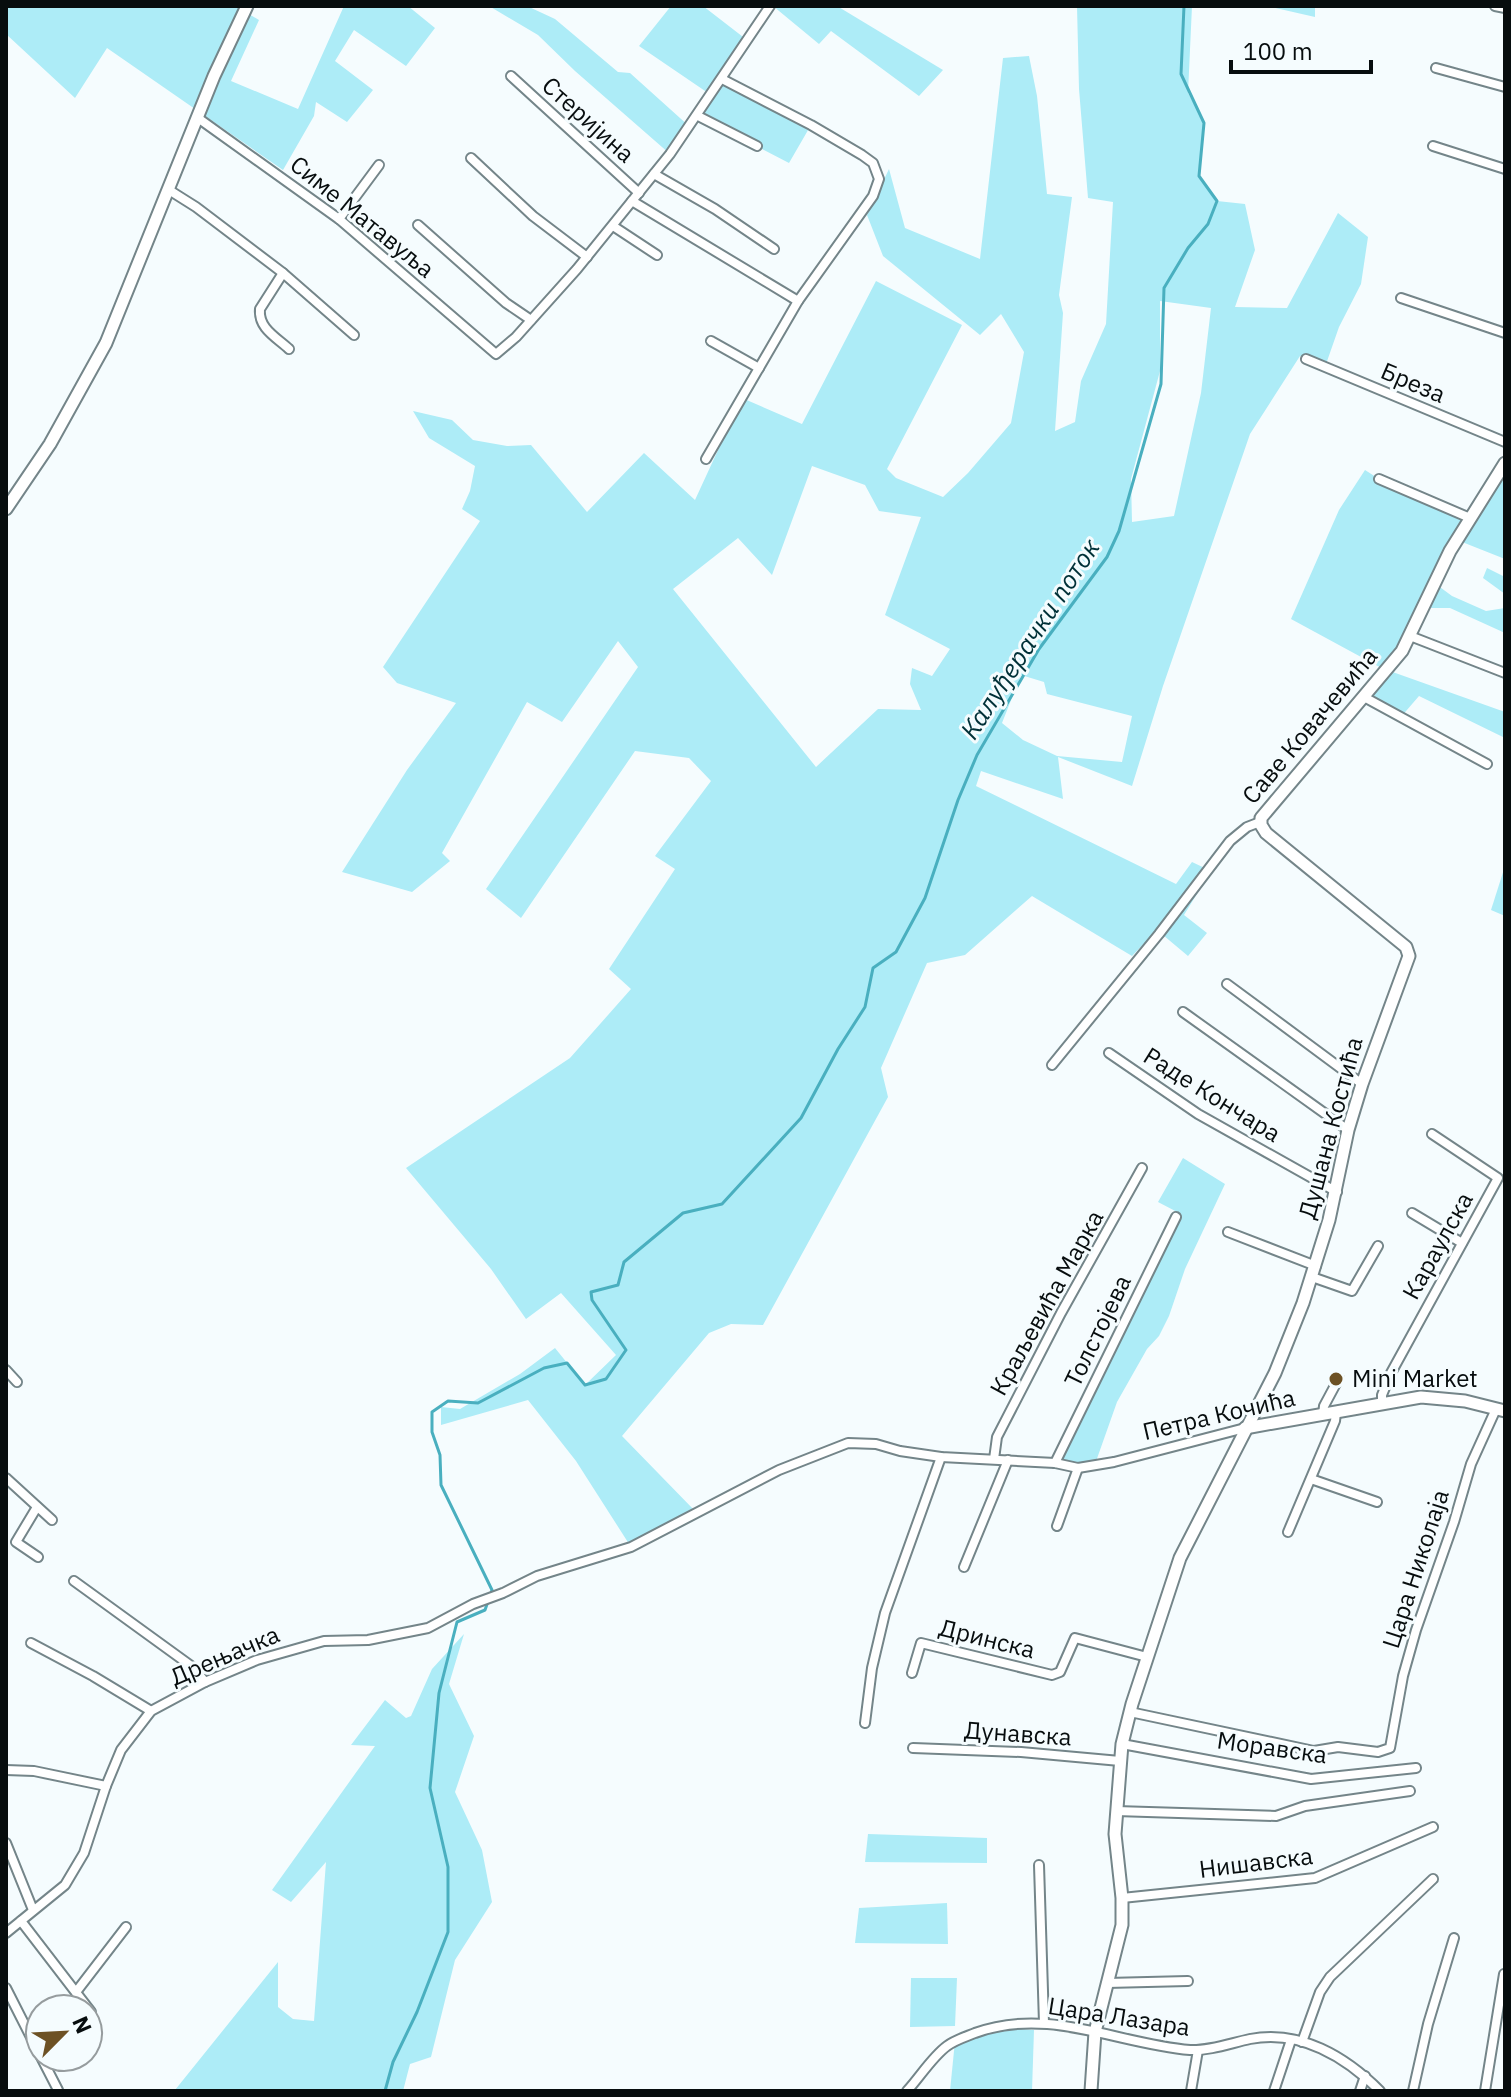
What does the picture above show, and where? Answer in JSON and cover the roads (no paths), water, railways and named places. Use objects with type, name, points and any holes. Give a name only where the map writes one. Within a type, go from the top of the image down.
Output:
[{"type":"street","points":[[6,509],[50,444],[101,353],[247,6]]},
{"type":"street","points":[[418,225],[486,287],[531,320],[654,174],[698,116],[770,6]]},
{"type":"street","points":[[1495,6],[1505,8]]},
{"type":"street","points":[[1436,68],[1505,87]]},
{"type":"street","name":"Стеријина","points":[[511,76],[639,193]]},
{"type":"street","points":[[706,459],[798,301],[861,214],[879,182],[873,163],[811,125],[722,79]]},
{"type":"street","points":[[698,116],[757,146]]},
{"type":"street","name":"Симе Матавуља","points":[[198,118],[339,219],[496,354],[531,320]]},
{"type":"street","points":[[1433,146],[1505,169]]},
{"type":"street","points":[[471,158],[533,216],[587,257]]},
{"type":"street","points":[[339,219],[379,165]]},
{"type":"street","points":[[654,174],[715,209],[774,249]]},
{"type":"street","points":[[169,190],[283,273],[354,335]]},
{"type":"street","points":[[632,201],[798,301]]},
{"type":"street","points":[[613,226],[657,255]]},
{"type":"street","points":[[283,273],[259,315],[263,326],[289,349]]},
{"type":"street","points":[[1401,298],[1505,333]]},
{"type":"street","points":[[711,341],[759,368]]},
{"type":"street","name":"Бреза","points":[[1306,359],[1505,442]]},
{"type":"street","name":"Саве Ковачевића","points":[[1052,1065],[1230,841],[1247,827],[1260,822],[1402,651],[1433,582],[1505,463]]},
{"type":"street","points":[[1379,479],[1470,518]]},
{"type":"street","points":[[1410,636],[1505,673]]},
{"type":"street","points":[[1364,697],[1487,764]]},
{"type":"street","name":"Душана Костића","points":[[1091,2091],[1095,2032],[1122,1925],[1122,1898],[1114,1846],[1122,1744],[1130,1712],[1180,1558],[1278,1365],[1314,1271],[1337,1192],[1348,1130],[1409,956],[1406,947],[1266,833],[1260,822]]},
{"type":"street","points":[[1227,984],[1362,1084]]},
{"type":"street","points":[[1183,1012],[1348,1130]]},
{"type":"street","name":"Раде Кончара","points":[[1109,1053],[1198,1114],[1337,1192]]},
{"type":"street","name":"Караулска","points":[[1382,1404],[1382,1395],[1391,1373],[1498,1178],[1432,1134]]},
{"type":"street","name":"Краљевића Марка","points":[[994,1459],[997,1437],[1061,1313],[1142,1168]]},
{"type":"street","points":[[1412,1213],[1462,1243]]},
{"type":"street","name":"Толстојева","points":[[1055,1463],[1176,1217]]},
{"type":"street","points":[[1228,1232],[1352,1291],[1378,1246]]},
{"type":"street","points":[[6,1370],[17,1382]]},
{"type":"street","points":[[1288,1532],[1335,1421],[1324,1406],[1339,1378]]},
{"type":"street","name":"Петра Кочића","points":[[494,1597],[537,1576],[631,1547],[795,1462],[840,1445],[858,1442],[941,1457],[1055,1463],[1078,1468],[1114,1462],[1245,1428],[1414,1398],[1439,1397],[1500,1410]]},
{"type":"street","name":"Цара Николаја","points":[[1130,1712],[1314,1751],[1338,1747],[1381,1752],[1392,1746],[1403,1676],[1416,1630],[1471,1464],[1500,1410]]},
{"type":"street","points":[[865,1723],[872,1668],[885,1613],[941,1457]]},
{"type":"street","points":[[964,1567],[1008,1460]]},
{"type":"street","points":[[1057,1526],[1078,1468]]},
{"type":"street","points":[[6,1478],[52,1520]]},
{"type":"street","points":[[1311,1479],[1377,1502]]},
{"type":"street","points":[[16,1542],[37,1507]]},
{"type":"street","points":[[6,1536],[38,1557]]},
{"type":"street","points":[[74,1581],[194,1668],[205,1682]]},
{"type":"street","name":"Дрењачка","points":[[6,1933],[65,1885],[84,1853],[121,1750],[151,1711],[205,1682],[257,1660],[324,1641],[368,1640],[415,1632],[494,1597]]},
{"type":"street","name":"Дринска","points":[[912,1673],[921,1643],[1052,1675],[1060,1672],[1075,1638],[1147,1657]]},
{"type":"street","points":[[31,1643],[151,1711]]},
{"type":"street","name":"Моравска","points":[[1122,1744],[1311,1779],[1416,1768]]},
{"type":"street","name":"Дунавска","points":[[913,1748],[1021,1752],[1120,1761]]},
{"type":"street","points":[[6,1770],[34,1771],[106,1786]]},
{"type":"street","points":[[1116,1811],[1276,1816],[1305,1806],[1410,1791]]},
{"type":"street","name":"Нишавска","points":[[1122,1898],[1315,1878],[1433,1827]]},
{"type":"street","points":[[6,1843],[33,1910]]},
{"type":"street","points":[[1039,1865],[1044,2023]]},
{"type":"street","points":[[1302,2042],[1320,1992],[1330,1977],[1433,1879]]},
{"type":"street","points":[[21,1921],[76,1992],[126,1927]]},
{"type":"street","points":[[1413,2091],[1431,2010],[1454,1938]]},
{"type":"street","points":[[1485,2091],[1504,1974]]},
{"type":"street","points":[[1107,1983],[1188,1981]]},
{"type":"street","points":[[6,1988],[24,2023]]},
{"type":"street","name":"Цара Лазара","points":[[907,2091],[947,2046],[959,2039],[994,2027],[1044,2023],[1198,2050],[1261,2037],[1302,2042],[1339,2056],[1380,2091]]},
{"type":"street","points":[[1274,2091],[1291,2040]]},
{"type":"street","points":[[1191,2091],[1198,2050]]},
{"type":"street","points":[[1360,2091],[1365,2076]]},
{"type":"waterway","name":"Калуђерачки поток","points":[[385,2091],[393,2062],[417,2012],[448,1932],[448,1867],[430,1788],[439,1693],[457,1622],[485,1610],[492,1590],[441,1485],[440,1455],[432,1432],[432,1412],[448,1401],[478,1403],[544,1368],[567,1363],[585,1385],[606,1379],[626,1350],[592,1300],[591,1292],[618,1285],[624,1262],[683,1213],[722,1204],[801,1118],[838,1049],[865,1007],[873,968],[896,952],[925,898],[958,800],[977,755],[1039,649],[1107,557],[1119,531],[1161,384],[1164,288],[1188,248],[1208,224],[1217,201],[1199,176],[1204,123],[1181,74],[1184,6]]},
{"type":"place","name":"Mini Market","points":[[1336,1379]]}]
